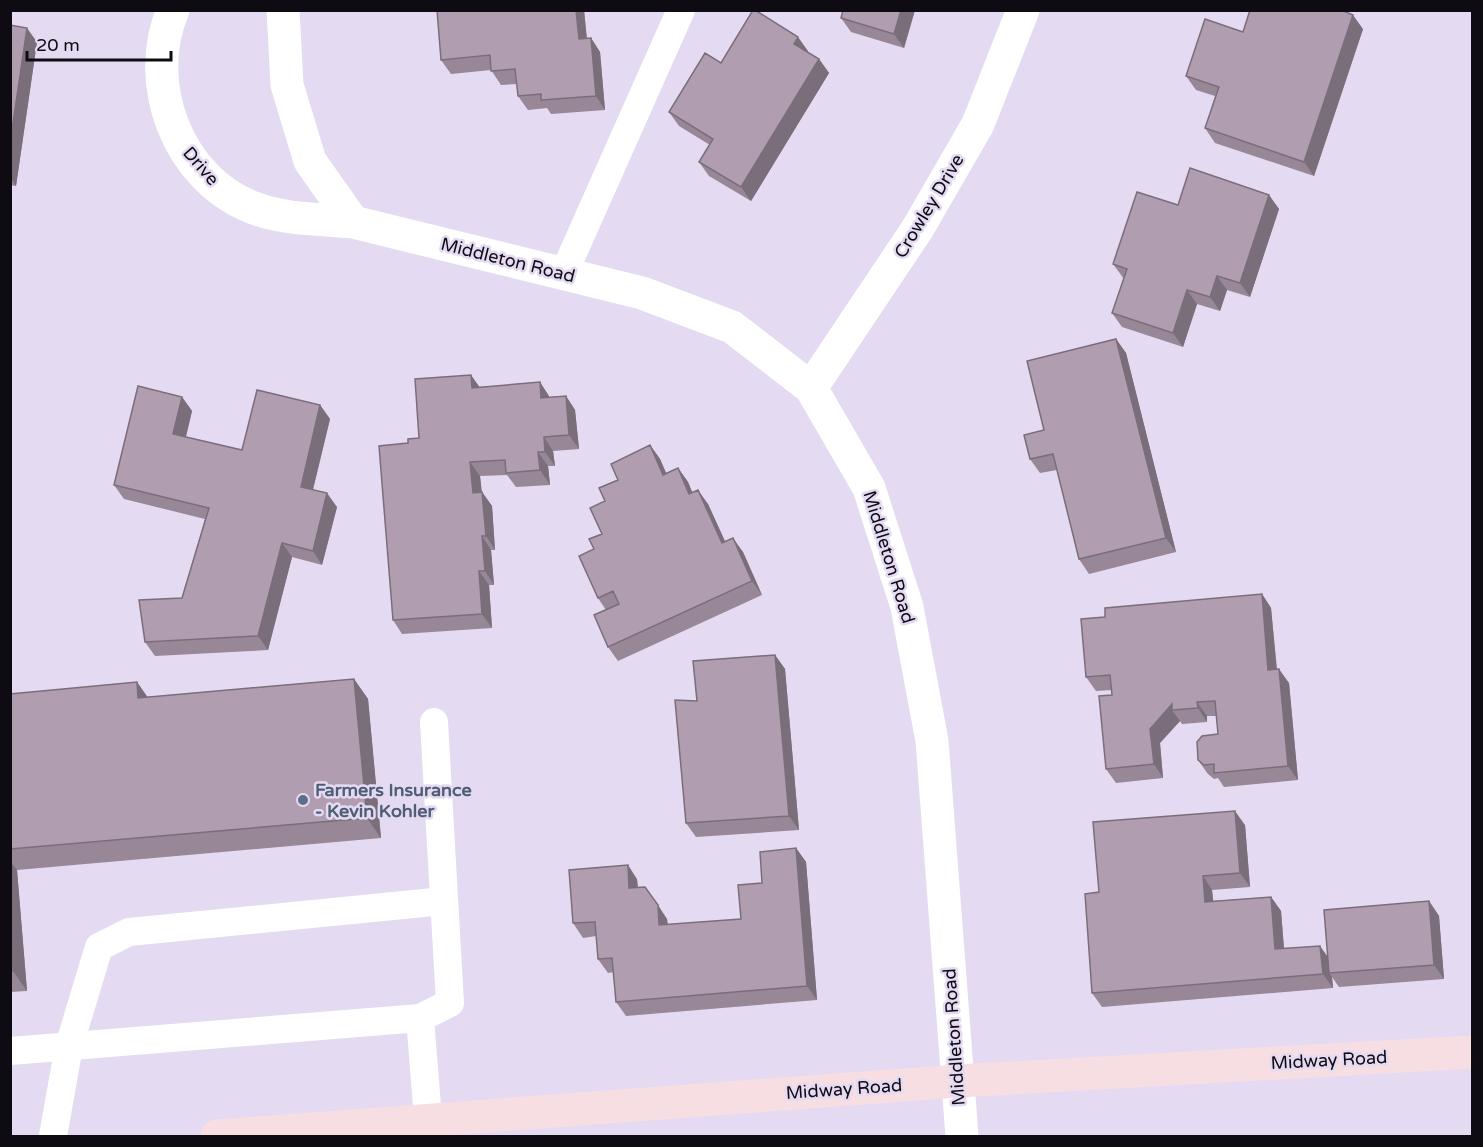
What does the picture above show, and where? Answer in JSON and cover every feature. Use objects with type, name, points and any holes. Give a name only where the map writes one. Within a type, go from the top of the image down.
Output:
[{"type":"main road","name":"Midway Road","points":[[217,1137],[429,1128],[958,1081],[1473,1052]]},
{"type":"street","name":"Drive","points":[[173,10],[166,27],[160,63],[164,100],[176,134],[195,165],[221,189],[253,208],[288,217],[353,222]]},
{"type":"street","points":[[284,10],[287,86],[310,161],[353,222]]},
{"type":"street","name":"Crowley Drive","points":[[811,388],[918,228],[978,124],[1023,10]]},
{"type":"street","name":"Middleton Road","points":[[353,222],[642,293],[732,327],[811,388],[869,488],[907,607],[932,741],[962,1137]]},
{"type":"lane","points":[[564,273],[681,10]]},
{"type":"lane","points":[[10,1051],[420,1018],[450,1003],[434,722]]},
{"type":"lane","points":[[53,1137],[69,1046],[99,947],[129,932],[444,901]]},
{"type":"lane","points":[[420,1018],[429,1128]]},
{"type":"building","points":[[437,10],[576,10],[579,39],[591,38],[596,96],[541,100],[541,94],[518,96],[515,69],[491,71],[490,55],[441,60]]},
{"type":"building","points":[[753,10],[798,37],[794,44],[819,59],[741,187],[699,162],[713,139],[669,112],[705,53],[721,63]]},
{"type":"building","points":[[843,10],[901,10],[894,34],[841,18]]},
{"type":"building","points":[[1250,10],[1341,10],[1353,15],[1304,162],[1205,128],[1219,87],[1186,76],[1205,19],[1243,32]]},
{"type":"building","points":[[10,25],[27,28],[10,143]]},
{"type":"building","points":[[1190,168],[1269,195],[1240,283],[1217,276],[1210,297],[1187,290],[1173,333],[1112,313],[1127,269],[1113,264],[1137,192],[1178,205]]},
{"type":"building","points":[[1116,339],[1166,538],[1079,559],[1053,454],[1030,459],[1024,435],[1044,430],[1027,361]]},
{"type":"building","points":[[471,375],[472,388],[540,382],[541,398],[566,396],[569,435],[544,437],[545,452],[538,452],[540,470],[506,473],[505,460],[470,462],[473,493],[482,492],[486,536],[482,536],[485,571],[479,571],[482,614],[393,620],[379,446],[408,443],[408,439],[419,438],[415,379]]},
{"type":"building","points":[[138,386],[182,397],[173,434],[242,450],[257,390],[320,405],[301,487],[327,493],[313,551],[282,543],[258,636],[145,642],[139,600],[182,598],[209,508],[114,485]]},
{"type":"building","points":[[650,445],[663,475],[678,468],[689,494],[698,490],[722,543],[733,538],[752,581],[608,647],[594,615],[619,604],[613,591],[598,598],[579,556],[594,549],[589,539],[602,534],[590,508],[605,501],[599,488],[618,480],[611,464]]},
{"type":"building","points":[[1262,594],[1268,670],[1279,669],[1288,766],[1214,773],[1214,764],[1204,765],[1198,760],[1197,742],[1202,736],[1218,734],[1215,701],[1197,702],[1198,708],[1172,710],[1172,704],[1150,729],[1154,764],[1106,769],[1099,696],[1112,695],[1110,675],[1086,677],[1081,619],[1105,617],[1105,608]]},
{"type":"building","points":[[775,655],[789,816],[686,823],[675,700],[697,701],[693,661]]},
{"type":"building","points":[[354,679],[367,818],[10,849],[10,694],[137,682],[138,698]]},
{"type":"building","points":[[1235,811],[1240,873],[1203,876],[1205,902],[1271,897],[1275,949],[1320,946],[1323,974],[1092,993],[1085,894],[1099,892],[1093,822]]},
{"type":"building","points":[[796,848],[807,986],[616,1002],[612,958],[598,959],[595,922],[573,923],[569,870],[628,865],[629,888],[645,887],[658,905],[659,925],[741,919],[738,885],[762,883],[760,852]]},
{"type":"building","points":[[1429,901],[1434,965],[1329,973],[1324,910]]},
{"type":"building","points":[[10,937],[13,971],[10,971]]},
{"type":"place","name":"Farmers Insurance - Kevin Kohler","points":[[303,800]]}]
